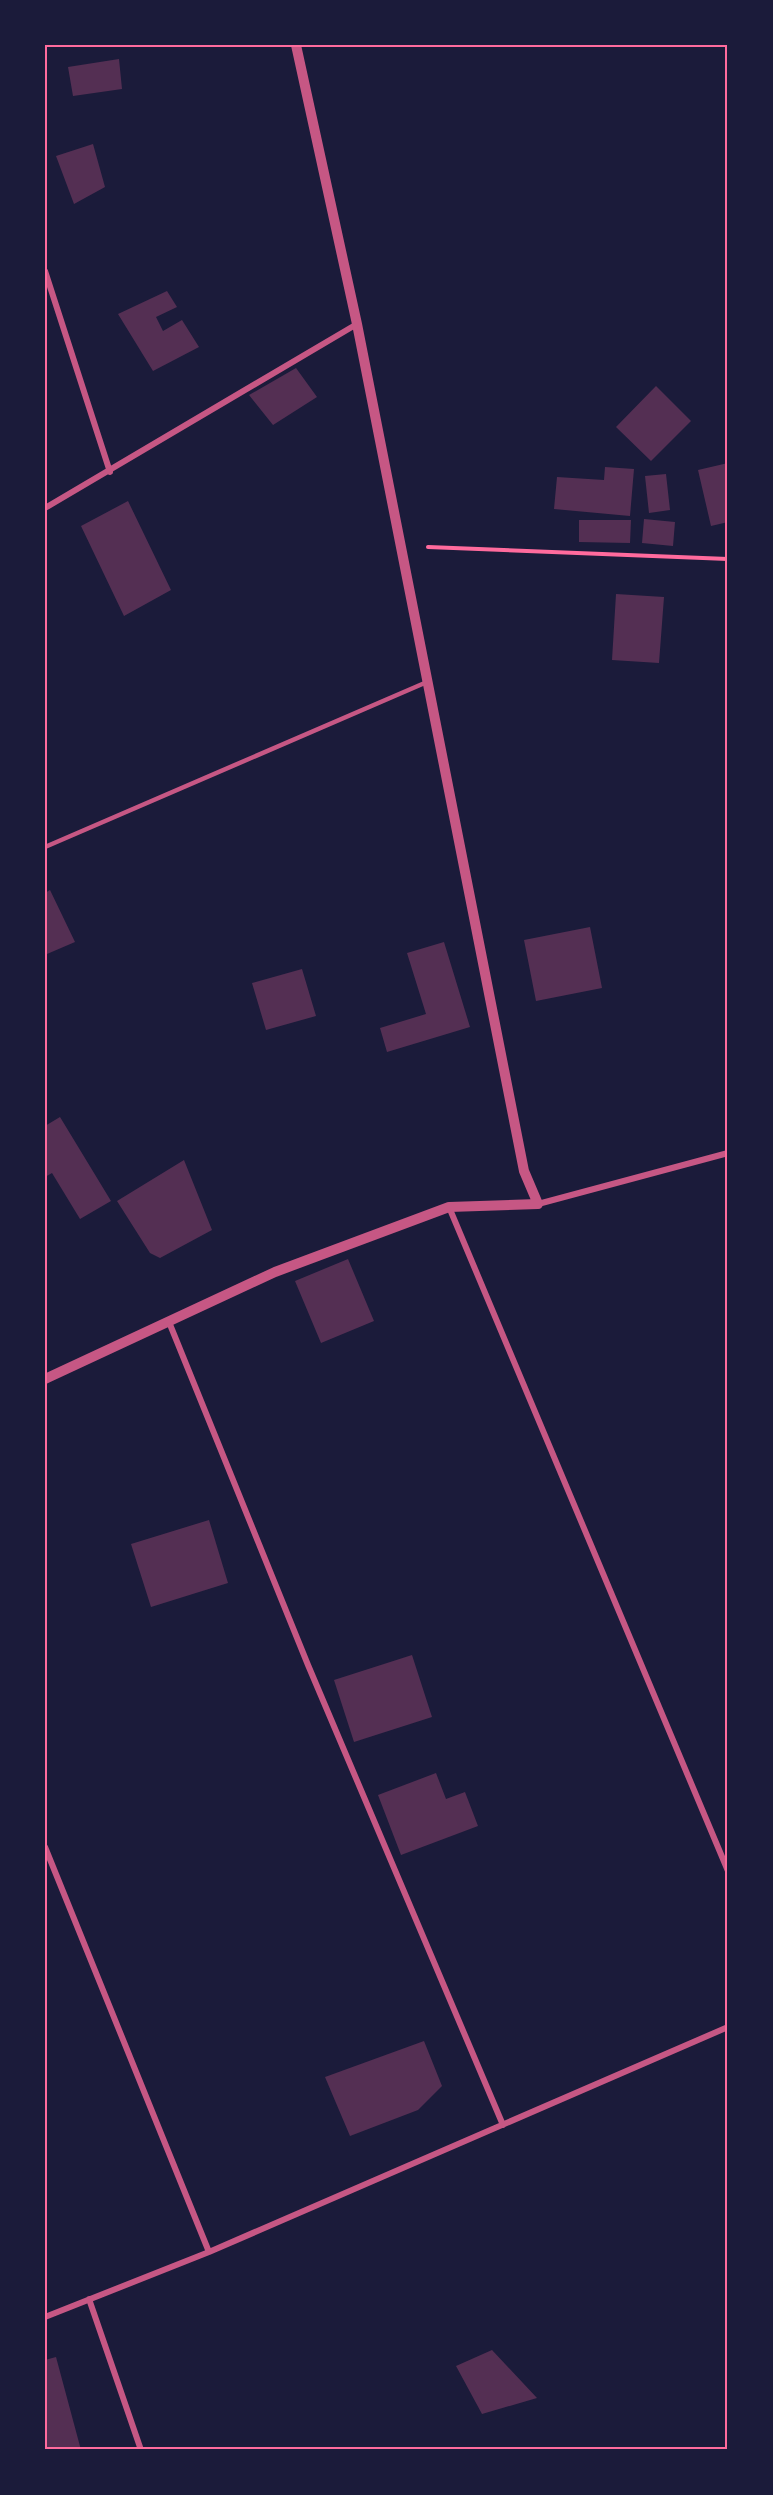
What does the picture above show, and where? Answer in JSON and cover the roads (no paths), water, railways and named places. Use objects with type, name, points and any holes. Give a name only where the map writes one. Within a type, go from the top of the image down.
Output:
[{"type":"street","points":[[296,45],[357,324],[524,1171],[538,1204]]},
{"type":"street","points":[[45,271],[110,472]]},
{"type":"street","points":[[45,508],[110,472],[357,324]]},
{"type":"street","points":[[45,1379],[275,1272],[449,1207],[538,1204],[728,1153]]},
{"type":"street","points":[[449,1207],[728,1871]]},
{"type":"street","points":[[169,1322],[308,1665],[503,2125]]},
{"type":"street","points":[[45,1847],[209,2252]]},
{"type":"street","points":[[45,2317],[209,2252],[728,2027]]},
{"type":"street","points":[[89,2299],[141,2450]]},
{"type":"lane","points":[[45,847],[427,682]]}]
